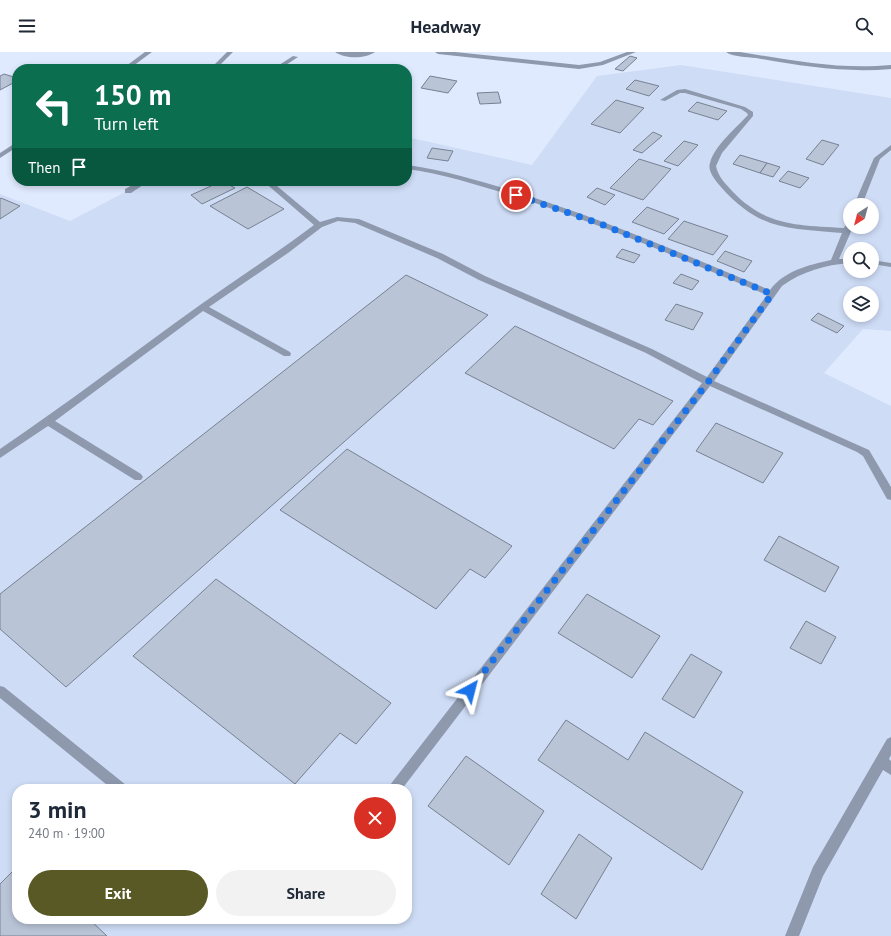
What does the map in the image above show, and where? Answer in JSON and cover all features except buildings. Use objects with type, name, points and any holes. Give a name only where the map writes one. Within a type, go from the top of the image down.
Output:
[{"type":"street","points":[[132,64],[149,52]]},
{"type":"street","points":[[218,64],[230,52]]},
{"type":"street","points":[[338,52],[350,55],[360,55],[372,52]]},
{"type":"street","points":[[438,52],[570,67],[600,64],[633,52]]},
{"type":"street","points":[[729,52],[794,64],[843,70],[869,70],[891,66]]},
{"type":"street","points":[[284,64],[295,57]]},
{"type":"street","points":[[663,100],[679,91],[685,91],[743,108],[750,112],[751,115],[724,146],[713,164],[713,169],[722,184],[735,200],[766,220],[779,224],[843,227]]},
{"type":"street","points":[[861,198],[878,158],[891,147]]},
{"type":"street","points":[[0,156],[12,148]]},
{"type":"street","points":[[412,167],[429,169],[516,195],[594,221],[772,294]]},
{"type":"street","points":[[128,191],[136,186]]},
{"type":"street","points":[[276,186],[319,224]]},
{"type":"street","points":[[0,454],[48,421],[203,307],[285,251],[319,224],[337,219],[356,221],[440,256],[482,278],[620,338],[708,382],[860,449],[866,453],[891,496]]},
{"type":"street","points":[[834,262],[845,234]]},
{"type":"street","points":[[398,784],[708,382],[780,284],[791,275],[805,268],[843,261]]},
{"type":"street","points":[[879,263],[891,265]]},
{"type":"street","points":[[203,307],[288,354]]},
{"type":"street","points":[[48,421],[138,477]]},
{"type":"street","points":[[0,691],[116,784]]},
{"type":"street","points":[[792,936],[818,872],[886,765],[891,743]]},
{"type":"shaded area","points":[[681,65],[891,98],[891,331],[863,329],[824,373],[891,406],[891,936],[0,936],[0,194],[70,221],[136,186],[412,186],[412,138],[532,165],[597,76]]},
{"type":"route","points":[[470,690],[708,382],[772,294],[601,224],[516,195]]}]
